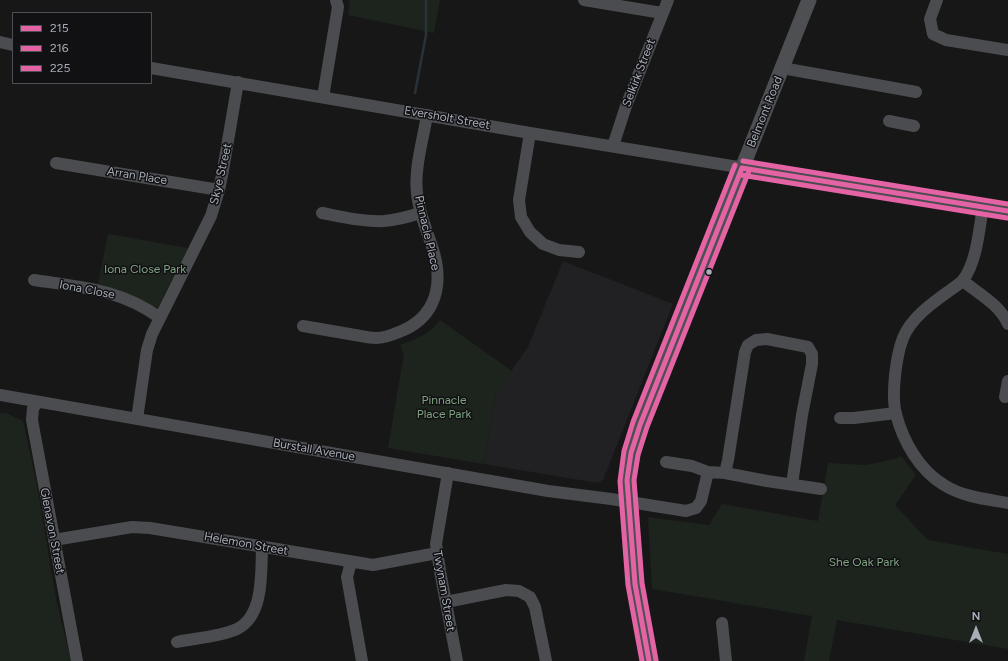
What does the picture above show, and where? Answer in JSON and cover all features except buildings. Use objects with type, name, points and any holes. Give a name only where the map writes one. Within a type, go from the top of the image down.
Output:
[{"type":"main road","name":"Belmont Road","points":[[649,661],[635,584],[627,480],[631,454],[640,425],[809,0]]},
{"type":"street","points":[[323,97],[338,7],[336,0]]},
{"type":"street","points":[[584,0],[662,13]]},
{"type":"street","name":"Selkirk Street","points":[[613,146],[626,106],[668,0]]},
{"type":"street","points":[[937,0],[930,19],[933,34],[946,40],[1008,50]]},
{"type":"street","points":[[0,42],[12,44]]},
{"type":"street","name":"Eversholt Street","points":[[152,68],[742,168],[1008,211]]},
{"type":"street","points":[[782,68],[916,92]]},
{"type":"street","name":"Skye Street","points":[[137,419],[152,334],[211,216],[219,190],[238,82]]},
{"type":"street","name":"Pinnacle Place","points":[[303,326],[375,338],[390,336],[417,323],[431,306],[434,300],[437,284],[436,262],[431,242],[420,214],[416,193],[416,176],[427,115]]},
{"type":"street","points":[[888,121],[914,126]]},
{"type":"street","points":[[530,132],[519,200],[521,218],[530,232],[543,244],[559,250],[579,252]]},
{"type":"street","name":"Arran Place","points":[[56,163],[219,190]]},
{"type":"street","points":[[983,207],[973,256],[963,281],[926,308],[910,324],[903,339],[897,358],[895,384],[896,413],[909,447],[918,462],[929,474],[944,485],[960,493],[1008,503]]},
{"type":"street","points":[[322,213],[367,221],[384,221],[420,214]]},
{"type":"street","name":"Iona Close","points":[[34,280],[106,292],[146,307],[160,318]]},
{"type":"street","points":[[963,281],[993,304],[1006,318],[1008,324]]},
{"type":"street","points":[[724,473],[728,460],[744,358],[748,345],[756,340],[767,339],[808,347],[812,354],[812,364],[802,415],[792,484]]},
{"type":"street","points":[[1005,397],[1008,381]]},
{"type":"street","name":"Burstall Avenue","points":[[0,395],[548,491],[686,511],[696,508],[702,501],[708,472]]},
{"type":"street","name":"Glenavon Street","points":[[38,402],[33,408],[32,420],[77,661]]},
{"type":"street","points":[[840,418],[854,418],[896,413]]},
{"type":"street","points":[[666,462],[692,466],[708,472],[724,473],[821,488]]},
{"type":"street","name":"Twynam Street","points":[[448,473],[436,544],[457,661]]},
{"type":"street","name":"Helemon Street","points":[[54,540],[132,527],[150,528],[373,566],[437,553]]},
{"type":"street","points":[[177,642],[224,633],[238,628],[251,618],[259,593],[262,548]]},
{"type":"street","points":[[351,562],[347,577],[362,661]]},
{"type":"street","points":[[446,602],[506,590],[519,591],[530,597],[535,607],[546,661]]},
{"type":"street","points":[[722,622],[726,661]]},
{"type":"shaded area","points":[[563,261],[673,304],[603,480],[598,483],[484,464],[496,393],[528,347]]},
{"type":"green space","points":[[349,0],[440,0],[434,33],[348,15]]},
{"type":"green space","name":"Iona Close Park","points":[[108,234],[188,248],[157,309],[129,294],[98,284]]},
{"type":"green space","name":"Pinnacle Place Park","points":[[440,320],[512,371],[496,393],[484,464],[388,448],[404,354],[400,345],[422,336],[432,329]]},
{"type":"green space","points":[[0,413],[6,413],[23,421],[37,485],[56,599],[71,661],[0,661]]},
{"type":"green space","name":"She Oak Park","points":[[901,456],[916,475],[895,505],[928,540],[1008,554],[1008,649],[837,620],[829,661],[804,661],[812,616],[652,589],[648,517],[709,525],[722,504],[818,521],[828,463],[866,465]]},
{"type":"waterway","points":[[415,93],[426,35],[426,0]]},
{"type":"transit line","name":"225","points":[[743,161],[1008,204]]},
{"type":"transit line","name":"225","points":[[642,661],[628,585],[620,481],[624,451],[633,422],[735,165]]},
{"type":"transit line","name":"215","points":[[742,168],[1008,211]]},
{"type":"transit line","name":"215","points":[[649,661],[635,584],[627,480],[631,453],[640,425],[742,168]]},
{"type":"transit line","name":"216","points":[[656,660],[642,583],[634,480],[638,455],[647,427],[749,171]]},
{"type":"transit line","name":"216","points":[[741,175],[1007,218]]}]
